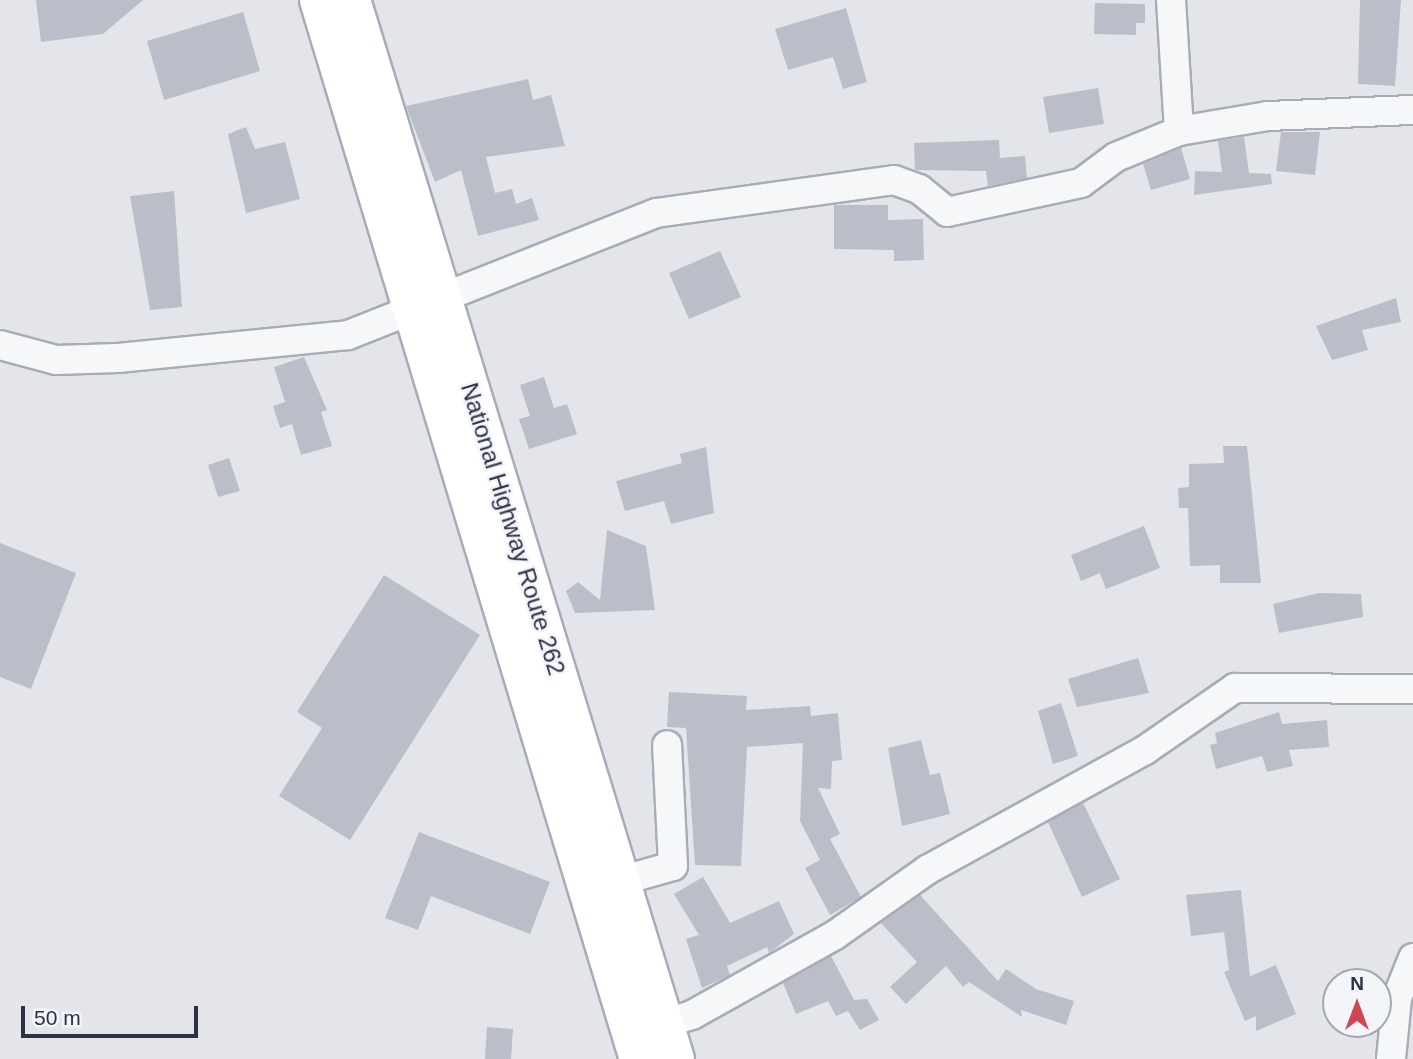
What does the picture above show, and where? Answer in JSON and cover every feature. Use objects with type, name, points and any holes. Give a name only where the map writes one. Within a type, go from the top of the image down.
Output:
[{"type":"highway","name":"National Highway Route 262","points":[[319,0],[428,304],[620,881],[653,1044]]},
{"type":"highway","name":"National Highway Route 262","points":[[351,0],[428,304],[653,1044]]},
{"type":"street","points":[[1171,0],[1179,131]]},
{"type":"street","points":[[0,345],[56,360],[264,348],[348,335],[656,213],[894,180],[919,189],[947,212],[1081,183],[1116,157],[1179,131],[1268,116],[1413,110]]},
{"type":"street","points":[[653,1044],[859,921],[928,870],[1145,750],[1235,688],[1413,689]]},
{"type":"street","points":[[620,881],[673,866],[667,745]]},
{"type":"street","points":[[1391,1059],[1398,998],[1413,958]]},
{"type":"building","points":[[36,0],[143,0],[103,34],[41,42]]},
{"type":"building","points":[[1360,0],[1401,0],[1395,86],[1358,84]]},
{"type":"building","points":[[1095,3],[1145,4],[1145,23],[1136,23],[1136,35],[1094,34]]},
{"type":"building","points":[[846,8],[867,82],[843,89],[833,57],[788,70],[775,29]]},
{"type":"building","points":[[243,12],[260,71],[164,100],[147,41]]},
{"type":"building","points":[[528,79],[533,100],[551,95],[565,146],[486,157],[495,193],[512,189],[516,204],[532,198],[539,220],[478,236],[461,170],[435,182],[406,106]]},
{"type":"building","points":[[1098,88],[1104,124],[1049,133],[1043,97]]},
{"type":"building","points":[[246,127],[255,149],[285,142],[300,199],[246,213],[228,134]]},
{"type":"building","points":[[1281,132],[1320,132],[1315,175],[1276,171]]},
{"type":"building","points":[[1244,137],[1249,173],[1271,174],[1272,184],[1194,195],[1195,171],[1222,172],[1218,141]]},
{"type":"building","points":[[999,140],[1000,158],[1025,156],[1027,178],[988,186],[986,171],[915,170],[914,143]]},
{"type":"building","points":[[1181,148],[1190,179],[1151,190],[1143,164]]},
{"type":"building","points":[[174,191],[182,307],[150,310],[130,196]]},
{"type":"building","points":[[834,205],[888,205],[888,220],[923,219],[924,260],[894,261],[894,250],[834,249]]},
{"type":"building","points":[[720,251],[741,297],[689,319],[669,273]]},
{"type":"building","points":[[1396,298],[1401,322],[1362,330],[1368,350],[1332,360],[1316,326]]},
{"type":"building","points":[[304,357],[327,410],[321,412],[332,446],[301,455],[292,424],[280,428],[273,406],[285,402],[274,367]]},
{"type":"building","points":[[544,377],[554,408],[567,404],[577,434],[529,449],[519,419],[530,416],[520,385]]},
{"type":"building","points":[[1223,446],[1247,446],[1261,583],[1220,583],[1220,565],[1190,566],[1188,508],[1179,508],[1178,488],[1189,487],[1189,464],[1224,463]]},
{"type":"building","points":[[706,447],[714,513],[671,524],[664,501],[625,511],[616,481],[682,463],[680,454]]},
{"type":"building","points":[[229,458],[240,491],[218,497],[208,465]]},
{"type":"building","points":[[1144,526],[1160,568],[1106,589],[1100,573],[1081,581],[1071,555]]},
{"type":"building","points":[[607,530],[646,546],[655,610],[575,613],[566,591],[578,582],[600,600]]},
{"type":"building","points":[[0,543],[76,573],[31,689],[0,677]]},
{"type":"building","points":[[384,575],[480,635],[350,840],[279,796],[322,728],[297,712]]},
{"type":"building","points":[[1319,593],[1361,594],[1363,617],[1279,633],[1273,604]]},
{"type":"building","points":[[1138,658],[1149,693],[1077,707],[1068,679]]},
{"type":"building","points":[[669,692],[747,696],[746,710],[810,706],[811,716],[838,713],[842,760],[832,761],[831,789],[818,788],[840,834],[830,839],[861,897],[830,915],[805,868],[820,860],[800,821],[803,743],[747,747],[741,866],[695,865],[686,728],[667,727]]},
{"type":"building","points":[[1061,703],[1078,756],[1053,764],[1038,711]]},
{"type":"building","points":[[1279,712],[1282,724],[1327,720],[1329,747],[1289,750],[1293,766],[1267,772],[1262,756],[1216,769],[1210,745],[1217,743],[1215,733]]},
{"type":"building","points":[[921,740],[930,775],[940,773],[950,814],[902,826],[888,748]]},
{"type":"building","points":[[1083,803],[1120,879],[1082,897],[1048,822]]},
{"type":"building","points":[[419,832],[550,882],[530,934],[431,896],[418,930],[385,918]]},
{"type":"building","points":[[703,877],[730,923],[779,901],[794,934],[769,953],[767,947],[727,966],[730,975],[702,988],[686,939],[699,935],[674,894]]},
{"type":"building","points":[[1241,890],[1250,976],[1276,965],[1296,1014],[1256,1031],[1256,1016],[1245,1021],[1224,972],[1229,970],[1224,932],[1191,936],[1186,895]]},
{"type":"building","points":[[920,895],[998,981],[1006,969],[1036,989],[1074,1001],[1066,1025],[1021,1010],[1022,1017],[969,982],[963,987],[946,966],[906,1004],[890,987],[917,962],[881,923]]},
{"type":"building","points":[[831,956],[854,1000],[867,999],[879,1020],[860,1030],[848,1011],[836,1016],[828,1001],[796,1014],[783,983]]},
{"type":"building","points":[[487,1027],[513,1029],[511,1059],[485,1059]]}]
